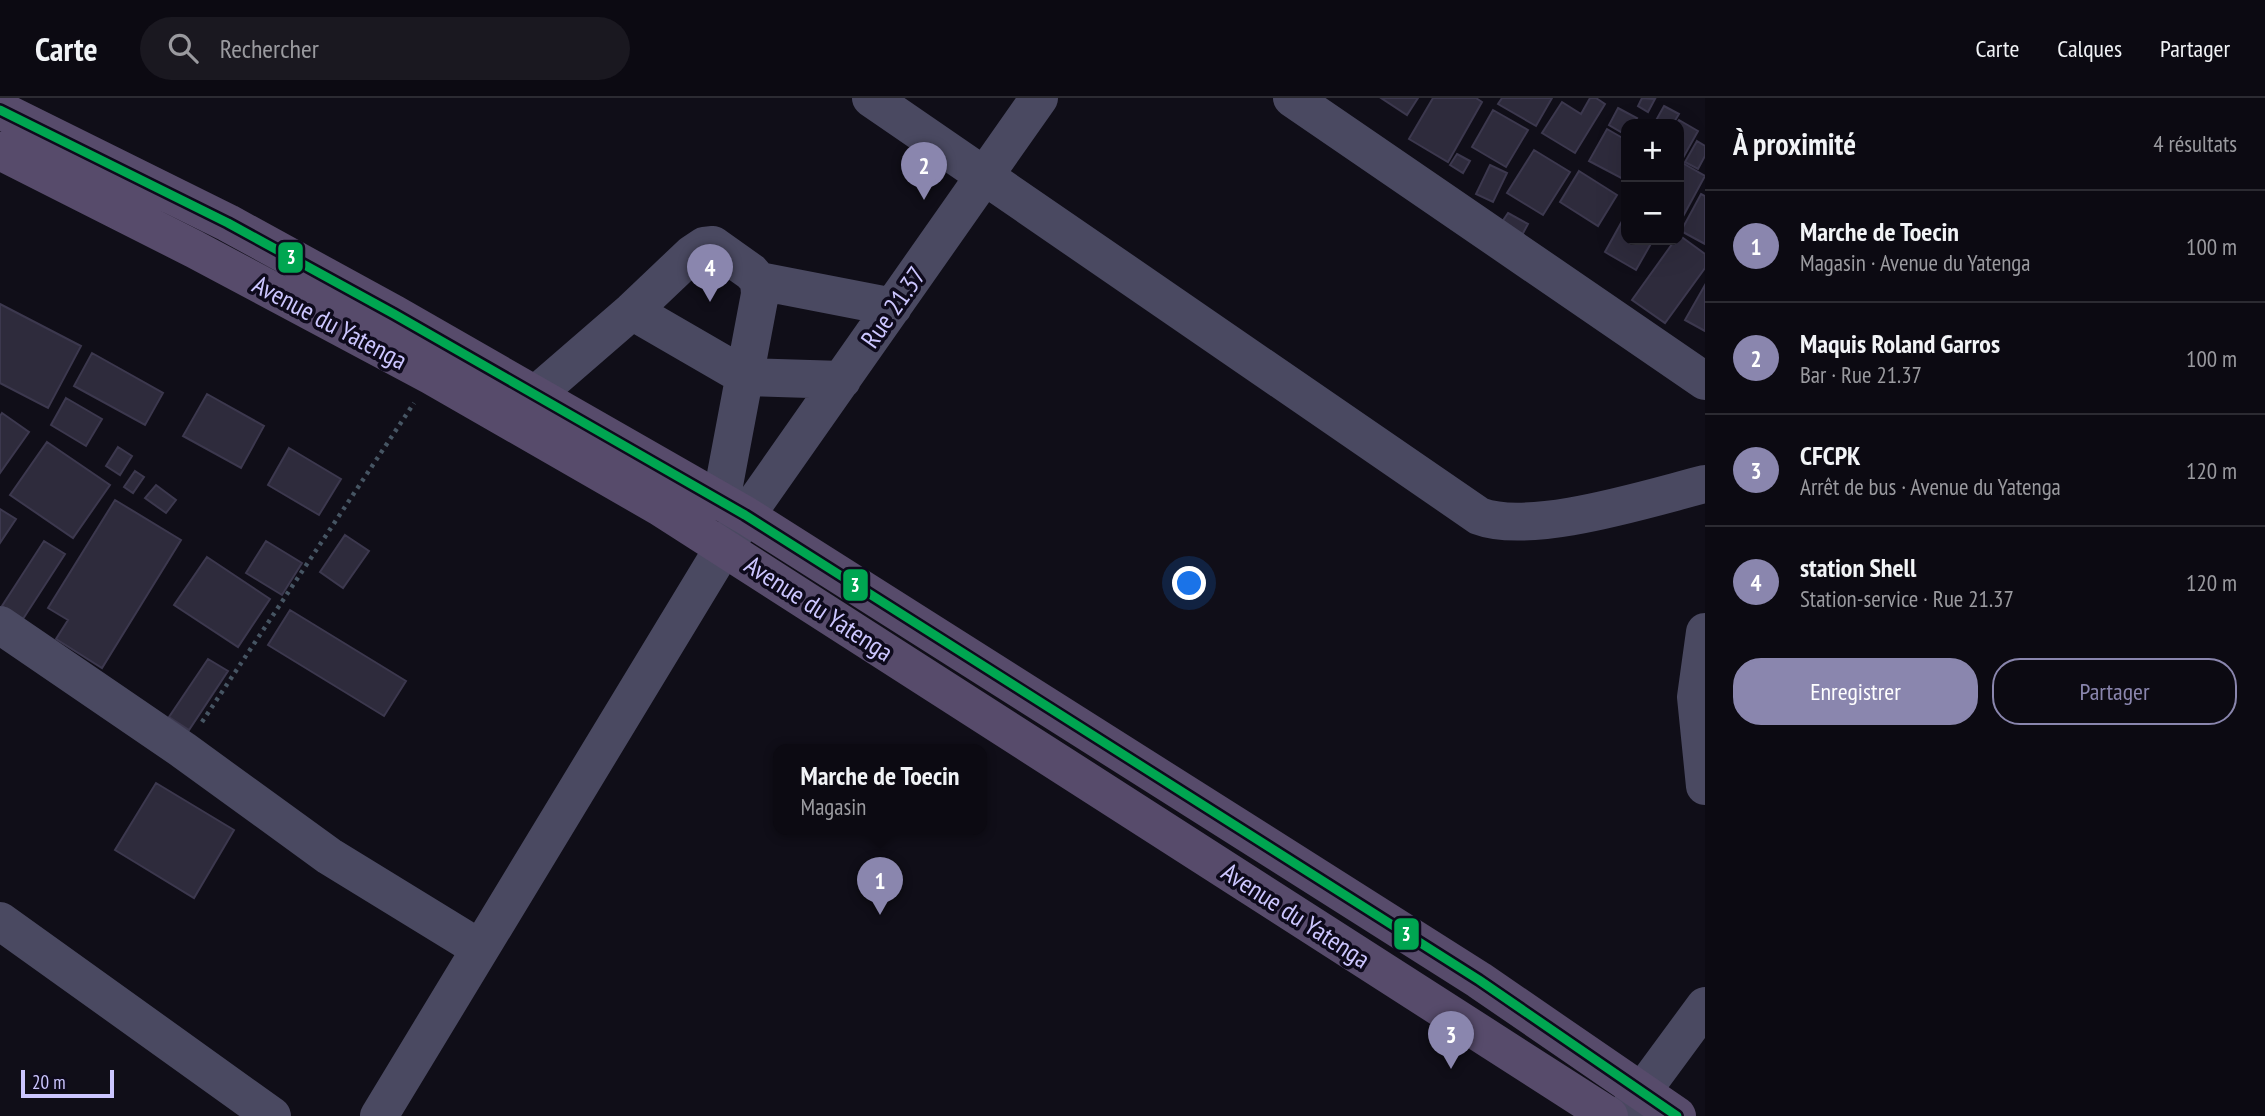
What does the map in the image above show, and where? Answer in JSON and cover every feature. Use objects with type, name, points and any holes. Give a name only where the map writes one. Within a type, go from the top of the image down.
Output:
[{"type":"main road","name":"Avenue du Yatenga","points":[[0,110],[228,223],[394,314],[734,508],[1479,980],[1632,1104],[1677,1116]]},
{"type":"main road","name":"Avenue du Yatenga","points":[[0,151],[432,376],[660,507],[1609,1116]]},
{"type":"street","points":[[871,98],[1479,516],[1492,521],[1520,522],[1572,516],[1705,484]]},
{"type":"street","name":"Rue 21.37","points":[[379,1116],[724,547],[734,508],[842,380],[1039,98]]},
{"type":"street","points":[[1292,98],[1705,381]]},
{"type":"street","points":[[535,395],[632,311],[692,254],[704,246],[713,245],[751,272],[759,281],[761,294],[746,377],[734,508]]},
{"type":"street","points":[[759,281],[893,307]]},
{"type":"street","points":[[632,311],[746,377],[842,380]]},
{"type":"street","points":[[0,625],[183,750],[329,856],[479,948]]},
{"type":"street","points":[[1705,632],[1696,697],[1705,786]]},
{"type":"street","points":[[0,921],[272,1116]]},
{"type":"street","points":[[1632,1104],[1705,1006]]},
{"type":"path","points":[[183,750],[432,376]]},
{"type":"building","points":[[1381,98],[1418,98],[1407,115]]},
{"type":"building","points":[[1433,98],[1476,98],[1482,102],[1448,162],[1409,139]]},
{"type":"building","points":[[1502,98],[1552,98],[1536,126],[1498,104]]},
{"type":"building","points":[[1590,98],[1596,98],[1605,104],[1575,153],[1542,133],[1562,102],[1581,114]]},
{"type":"building","points":[[1642,98],[1655,99],[1648,112],[1638,106]]},
{"type":"building","points":[[1664,106],[1679,114],[1676,119],[1657,119]]},
{"type":"building","points":[[1618,108],[1637,118],[1621,119],[1621,132],[1609,125]]},
{"type":"building","points":[[1493,110],[1528,130],[1506,167],[1472,147]]},
{"type":"building","points":[[1684,123],[1698,131],[1684,156]]},
{"type":"building","points":[[1607,129],[1621,137],[1621,178],[1589,161]]},
{"type":"building","points":[[1697,141],[1705,146],[1705,156],[1698,169],[1685,162]]},
{"type":"building","points":[[1534,150],[1570,172],[1543,215],[1507,193]]},
{"type":"building","points":[[1457,154],[1470,161],[1463,173],[1450,165]]},
{"type":"building","points":[[1684,164],[1705,176],[1684,215]]},
{"type":"building","points":[[1490,165],[1507,173],[1493,202],[1476,194]]},
{"type":"building","points":[[1579,171],[1617,195],[1598,226],[1560,202]]},
{"type":"building","points":[[1701,194],[1705,196],[1705,244],[1684,233],[1684,225]]},
{"type":"building","points":[[1508,213],[1528,224],[1521,237],[1500,225]]},
{"type":"building","points":[[1621,223],[1621,245],[1650,245],[1636,270],[1605,252]]},
{"type":"building","points":[[1684,239],[1705,254],[1705,268],[1665,323],[1632,300],[1671,245],[1684,245]]},
{"type":"building","points":[[1705,285],[1705,331],[1685,320]]},
{"type":"building","points":[[0,304],[81,346],[48,408],[0,383]]},
{"type":"building","points":[[92,353],[163,393],[145,425],[74,386]]},
{"type":"building","points":[[207,394],[264,426],[241,468],[183,436]]},
{"type":"building","points":[[66,398],[102,419],[86,446],[51,425]]},
{"type":"building","points":[[2,413],[29,432],[0,473],[0,416]]},
{"type":"building","points":[[47,442],[110,485],[73,538],[10,495]]},
{"type":"building","points":[[118,447],[132,456],[120,475],[106,466]]},
{"type":"building","points":[[289,448],[341,479],[319,515],[268,485]]},
{"type":"building","points":[[135,471],[144,477],[133,493],[124,487]]},
{"type":"building","points":[[156,485],[176,500],[166,513],[145,498]]},
{"type":"building","points":[[115,500],[181,540],[102,668],[56,639],[68,620],[48,608]]},
{"type":"building","points":[[0,509],[16,519],[0,543]]},
{"type":"building","points":[[345,535],[369,551],[343,588],[320,572]]},
{"type":"building","points":[[44,541],[65,554],[23,619],[2,606]]},
{"type":"building","points":[[266,541],[302,563],[282,595],[246,573]]},
{"type":"building","points":[[207,557],[270,599],[238,647],[174,605]]},
{"type":"building","points":[[290,610],[406,681],[384,716],[268,645]]},
{"type":"building","points":[[208,659],[228,671],[189,730],[169,717]]},
{"type":"building","points":[[156,783],[234,830],[194,898],[115,850]]},
{"type":"transit line","name":"3","points":[[0,110],[228,223],[394,314],[745,515],[1479,980],[1677,1116]]},
{"type":"place","name":"Maquis Roland Garros","points":[[924,200]]},
{"type":"place","name":"station Shell","points":[[710,302]]},
{"type":"place","name":"Marche de Toecin","points":[[880,915]]},
{"type":"place","name":"CFCPK","points":[[1451,1069]]}]
